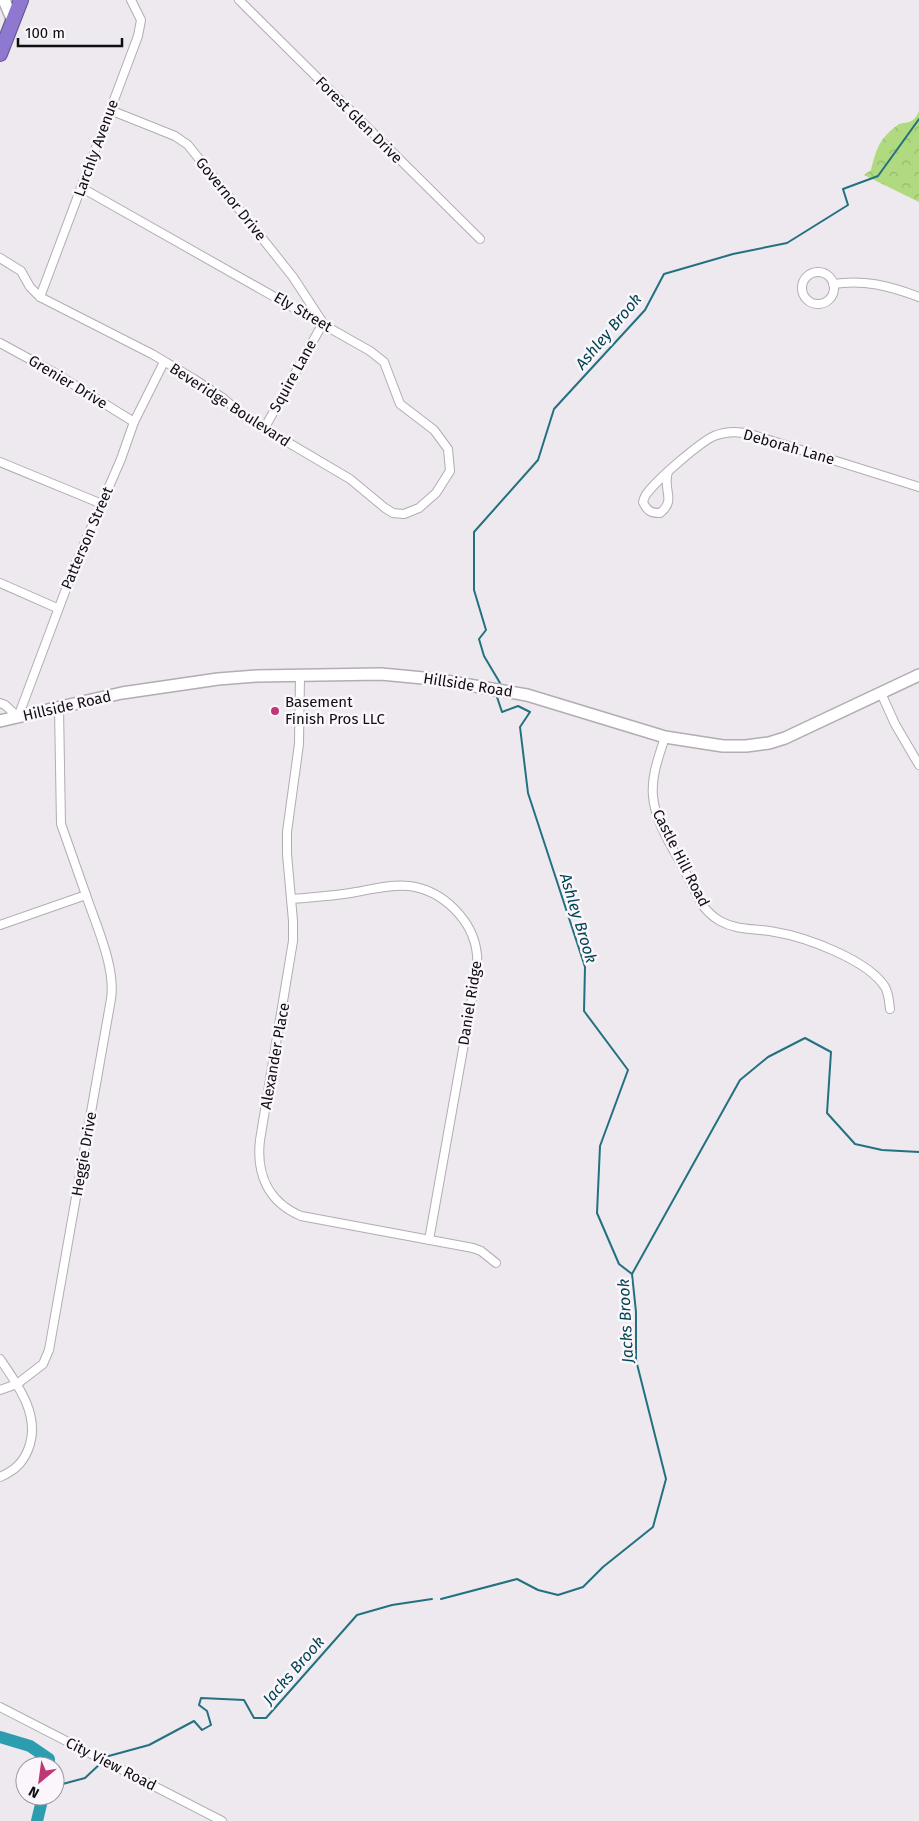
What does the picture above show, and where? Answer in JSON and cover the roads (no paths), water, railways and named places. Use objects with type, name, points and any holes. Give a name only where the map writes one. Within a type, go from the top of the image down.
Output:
[{"type":"highway","points":[[0,54],[21,0]]},
{"type":"street","points":[[4,0],[12,21]]},
{"type":"street","name":"Larchly Avenue","points":[[40,296],[138,36],[141,22],[140,14],[131,0]]},
{"type":"street","name":"Forest Glen Drive","points":[[239,0],[480,239]]},
{"type":"street","name":"Governor Drive","points":[[110,110],[175,136],[188,145],[293,276],[323,323]]},
{"type":"street","name":"Ely Street","points":[[82,188],[323,323],[370,351],[384,362],[400,404],[434,430],[448,449],[450,471],[436,493]]},
{"type":"street","name":"Beveridge Boulevard","points":[[0,258],[21,271],[30,287],[40,296],[164,362],[212,390],[245,417],[350,479],[393,513],[400,514],[413,511],[436,493]]},
{"type":"street","points":[[815,272],[826,274],[833,284],[831,296],[820,303],[808,300],[802,290],[805,278],[815,272]]},
{"type":"street","points":[[833,284],[871,283],[894,288],[919,297]]},
{"type":"street","name":"Squire Lane","points":[[264,429],[323,323]]},
{"type":"street","name":"Grenier Drive","points":[[0,343],[54,373],[134,422]]},
{"type":"street","name":"Patterson Street","points":[[18,717],[57,608],[102,504],[134,422],[164,362]]},
{"type":"street","name":"Deborah Lane","points":[[668,472],[665,481],[669,496],[668,504],[666,509],[660,513],[652,513],[646,509],[643,502],[646,493],[668,472],[708,439],[736,432],[753,435],[919,487]]},
{"type":"street","points":[[0,462],[102,504]]},
{"type":"street","points":[[0,583],[57,608]]},
{"type":"street","name":"Hillside Road","points":[[0,721],[156,687],[257,676],[349,674],[407,676],[513,692],[542,699],[665,737],[723,746],[746,746],[769,743],[785,738],[919,674]]},
{"type":"street","name":"Alexander Place","points":[[300,676],[299,744],[287,854],[293,932],[291,959],[259,1152],[260,1168],[266,1184],[282,1205],[305,1218],[477,1250],[496,1263]]},
{"type":"street","points":[[881,693],[919,765]]},
{"type":"street","points":[[0,703],[13,711],[18,717]]},
{"type":"street","name":"Heggie Drive","points":[[0,1390],[17,1384],[43,1364],[49,1350],[114,986],[111,970],[61,824],[59,708]]},
{"type":"street","name":"Castle Hill Road","points":[[665,737],[653,784],[655,810],[698,898],[709,913],[720,921],[736,928],[776,932],[809,941],[836,952],[879,980],[886,989],[890,1009]]},
{"type":"street","name":"Daniel Ridge","points":[[291,900],[392,885],[418,888],[435,895],[450,905],[463,919],[472,936],[477,955],[475,982],[429,1240]]},
{"type":"street","points":[[0,926],[86,895]]},
{"type":"street","points":[[0,1359],[17,1384],[30,1409],[34,1433],[28,1454],[21,1464],[12,1472],[0,1477]]},
{"type":"street","name":"City View Road","points":[[0,1707],[222,1821]]},
{"type":"waterway","name":"Ashley Brook","points":[[500,683],[484,656],[479,639],[486,630],[474,590],[474,532],[538,460],[554,409],[645,310],[664,274],[733,254],[787,243],[848,205],[843,189],[878,176],[919,119]]},
{"type":"waterway","name":"Ashley Brook","points":[[497,697],[502,712],[518,706],[530,712],[520,727],[528,793],[585,967],[584,1011],[628,1070],[600,1146],[597,1213],[619,1264],[632,1274]]},
{"type":"waterway","name":"Ashley Brook","points":[[441,1599],[517,1579],[538,1590],[558,1595],[583,1587],[603,1567],[653,1527],[666,1479],[636,1360],[636,1312],[632,1274],[740,1080],[768,1057],[805,1038],[831,1052],[827,1113],[855,1144],[882,1150],[919,1152]]},
{"type":"waterway","name":"Jacks Brook","points":[[105,1757],[149,1745],[194,1721],[202,1730],[211,1725],[207,1711],[199,1705],[201,1698],[244,1700],[254,1718],[266,1718],[357,1615],[392,1605],[432,1599]]},
{"type":"waterway","points":[[0,1737],[30,1746],[45,1756]]},
{"type":"waterway","name":"Jacks Brook","points":[[65,1783],[85,1778],[101,1763]]},
{"type":"waterway","points":[[37,1821],[41,1806]]},
{"type":"place","name":"Basement Finish Pros LLC","points":[[275,711]]}]
